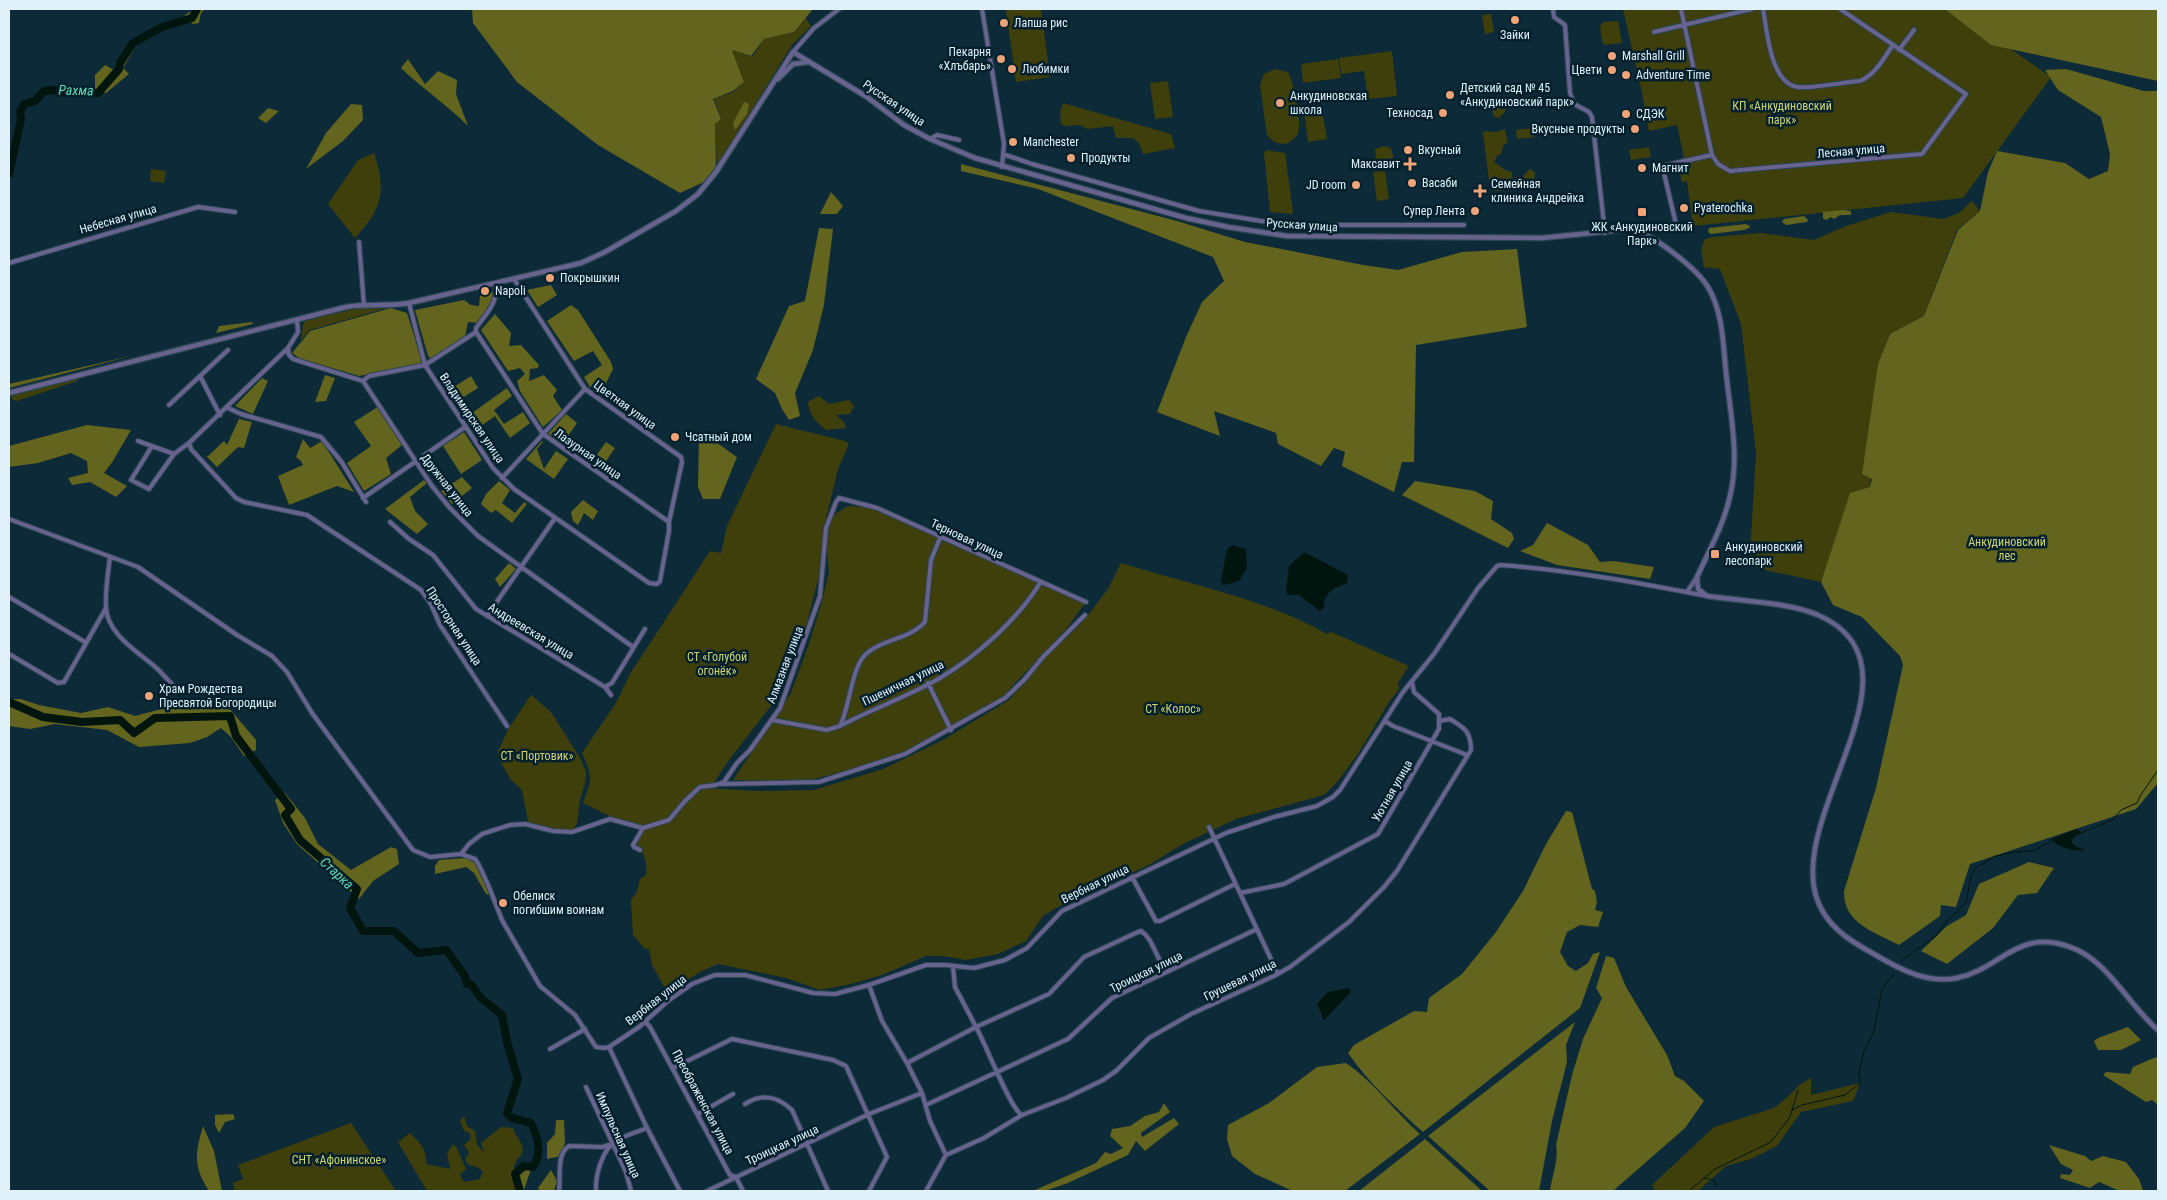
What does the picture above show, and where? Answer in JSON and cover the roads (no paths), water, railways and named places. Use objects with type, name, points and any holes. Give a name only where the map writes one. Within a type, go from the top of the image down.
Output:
[{"type":"street","points":[[9,393],[346,307],[364,305],[384,307],[409,303],[571,266],[595,258],[654,225],[685,205],[716,172],[793,52],[814,28],[839,9]]},
{"type":"street","points":[[982,9],[1004,144],[1002,167]]},
{"type":"street","points":[[1552,9],[1554,17],[1564,25],[1570,93],[1574,104],[1589,112],[1593,119],[1605,233]]},
{"type":"street","points":[[1631,229],[1676,224],[1663,169],[1666,165],[1712,155],[1681,9]]},
{"type":"street","points":[[1654,32],[1752,9]]},
{"type":"street","points":[[1763,9],[1775,66],[1783,78],[1798,87],[1860,81],[1874,72],[1893,45]]},
{"type":"street","name":"Лесная улица","points":[[1712,155],[1718,164],[1730,172],[1922,154],[1966,94],[1840,9]]},
{"type":"street","points":[[1900,50],[1914,30]]},
{"type":"street","name":"Русская улица","points":[[793,52],[867,97],[904,125],[930,139],[975,158],[1186,218],[1228,227],[1287,236],[1542,238],[1631,229]]},
{"type":"street","points":[[771,86],[793,64],[805,61],[817,65]]},
{"type":"street","points":[[930,139],[937,135],[959,140]]},
{"type":"street","points":[[1003,154],[1032,164],[1200,211],[1278,224],[1464,225]]},
{"type":"street","name":"Небесная улица","points":[[9,263],[198,207],[235,212]]},
{"type":"street","points":[[1631,229],[1643,232],[1658,241],[1697,273],[1708,287],[1719,312],[1734,442],[1734,476],[1722,523],[1697,577],[1687,592],[1790,608],[1818,615],[1834,624],[1846,635],[1860,658],[1864,680],[1861,704],[1824,816],[1812,871],[1813,887],[1817,902],[1834,927],[1856,944],[1894,965],[1920,976],[1938,979],[1964,976],[2009,951],[2027,944],[2051,942],[2070,946],[2084,953],[2096,963],[2158,1030]]},
{"type":"street","points":[[359,242],[364,305]]},
{"type":"street","name":"Цветная улица","points":[[514,279],[585,389],[681,458],[682,462],[669,522]]},
{"type":"street","points":[[409,303],[425,365],[476,332],[476,328],[496,300],[495,284]]},
{"type":"street","points":[[152,446],[131,480],[149,489],[174,454],[228,408],[288,348],[298,332],[297,320]]},
{"type":"street","name":"Лазурная улица","points":[[476,332],[543,434],[669,522]]},
{"type":"street","points":[[288,348],[289,355],[293,359],[363,381]]},
{"type":"street","points":[[169,405],[228,350]]},
{"type":"street","name":"Владимирская улица","points":[[363,381],[370,376],[425,365],[465,427],[502,478],[514,489],[649,583],[657,584],[660,581],[669,532],[669,522]]},
{"type":"street","points":[[200,376],[220,415]]},
{"type":"street","name":"Дружная улица","points":[[363,381],[386,413],[415,461],[450,508],[466,525],[633,646]]},
{"type":"street","points":[[502,478],[585,389]]},
{"type":"street","points":[[228,408],[241,414],[321,437],[341,461],[366,502]]},
{"type":"street","points":[[363,498],[465,427]]},
{"type":"street","points":[[138,441],[174,454]]},
{"type":"street","name":"Просторная улица","points":[[189,443],[191,449],[236,498],[244,502],[289,510],[307,516],[420,590],[432,604],[440,625],[507,726]]},
{"type":"street","name":"Алмазная улица","points":[[719,784],[727,778],[737,763],[750,750],[759,734],[780,708],[820,596],[824,568],[825,535],[839,498]]},
{"type":"street","name":"Терновая улица","points":[[839,498],[877,508],[1040,583],[1086,602]]},
{"type":"street","points":[[487,616],[555,518]]},
{"type":"street","points":[[9,519],[138,567],[237,635],[272,656],[292,680],[312,713],[407,845],[413,850],[430,857],[461,854],[470,856],[479,865],[502,920],[540,986],[575,1016],[596,1047],[604,1048],[609,1046],[679,1191]]},
{"type":"street","name":"Андреевская улица","points":[[390,522],[409,539],[433,555],[476,609],[605,687]]},
{"type":"street","points":[[840,726],[864,657],[874,649],[919,629],[925,622],[931,560],[940,538]]},
{"type":"street","points":[[9,654],[61,683],[66,680],[85,642],[106,608],[110,557]]},
{"type":"street","name":"Вербная улица","points":[[609,1046],[645,1021],[669,1000],[692,984],[715,975],[745,975],[823,995],[846,993],[926,965],[974,968],[1015,956],[1027,948],[1062,911],[1226,833],[1274,817],[1317,806],[1333,797],[1403,692],[1434,654],[1478,588],[1493,569],[1501,565],[1663,586],[1687,592]]},
{"type":"street","points":[[1697,577],[1698,589],[1706,596]]},
{"type":"street","name":"Пшеничная улица","points":[[772,720],[827,730],[840,726],[928,683],[965,662],[991,639],[1027,605],[1040,583]]},
{"type":"street","points":[[9,596],[85,642]]},
{"type":"street","points":[[106,608],[117,634],[165,675],[178,689]]},
{"type":"street","points":[[461,854],[482,834],[510,825],[525,824],[554,831],[568,832],[610,819],[643,828],[669,820],[700,787],[719,784],[787,784],[827,780],[897,758],[997,704],[1014,691],[1043,657],[1086,615]]},
{"type":"street","points":[[611,695],[605,687],[612,682],[645,628]]},
{"type":"street","points":[[626,658],[632,662]]},
{"type":"street","points":[[1385,721],[1393,726],[1468,755],[1471,750],[1471,737],[1462,726],[1450,719],[1440,721],[1439,714],[1414,692],[1412,682]]},
{"type":"street","points":[[928,683],[951,730]]},
{"type":"street","name":"Уютная улица","points":[[1240,893],[1280,885],[1378,834],[1439,729],[1440,721]]},
{"type":"street","name":"Грушевая улица","points":[[946,1155],[984,1138],[1022,1115],[1066,1098],[1104,1080],[1116,1071],[1149,1038],[1191,1014],[1278,974],[1349,922],[1397,871],[1468,755]]},
{"type":"street","points":[[1209,827],[1278,974]]},
{"type":"street","points":[[640,850],[634,847],[633,844],[643,828]]},
{"type":"street","points":[[1132,877],[1156,921],[1160,921],[1235,884]]},
{"type":"street","name":"Троицкая улица","points":[[926,1105],[1068,1039],[1112,998],[1257,929]]},
{"type":"street","points":[[907,1063],[976,1027],[1049,994],[1084,957],[1099,948],[1141,931],[1146,935],[1162,965],[1168,971]]},
{"type":"street","points":[[953,967],[955,987],[1016,1110],[1022,1115]]},
{"type":"street","points":[[869,985],[882,1020],[907,1063],[922,1094],[930,1121],[946,1155],[926,1191]]},
{"type":"street","name":"Преображенская улица","points":[[645,1021],[650,1026],[730,1175],[736,1177],[743,1191]]},
{"type":"street","points":[[550,1049],[585,1029]]},
{"type":"street","points":[[673,1068],[732,1039],[833,1060],[846,1066],[887,1157],[869,1191]]},
{"type":"street","name":"Импульсная улица","points":[[586,1087],[626,1172],[631,1191]]},
{"type":"street","points":[[698,1114],[733,1094]]},
{"type":"street","name":"Троицкая улица","points":[[707,1191],[869,1114],[922,1094]]},
{"type":"street","points":[[745,1104],[755,1098],[771,1096],[784,1102],[792,1110],[828,1191]]},
{"type":"street","points":[[596,1191],[596,1181],[604,1156],[613,1144],[647,1128]]},
{"type":"street","points":[[559,1191],[560,1162],[565,1148],[569,1146],[602,1147],[613,1144]]},
{"type":"waterway","name":"Рахма","points":[[9,174],[21,119],[20,112],[24,104],[35,101],[44,91],[98,93],[119,69],[120,63],[133,43],[162,27],[192,18],[197,9]]},
{"type":"waterway","name":"Старка","points":[[9,702],[43,717],[82,722],[120,720],[134,733],[155,718],[230,716],[236,736],[291,809],[285,815],[300,840],[357,889],[350,908],[363,931],[394,931],[418,953],[446,950],[465,976],[467,984],[471,984],[480,997],[502,1015],[507,1042],[518,1079],[507,1113],[512,1118],[531,1123],[538,1145],[536,1162],[533,1167],[524,1166],[515,1174],[520,1191]]},
{"type":"waterway","points":[[2081,833],[2112,820],[2121,810],[2137,803],[2158,770]]},
{"type":"waterway","points":[[1902,960],[1937,935],[1945,923],[1966,903],[1971,876],[1975,868],[1996,856],[2013,852],[2033,851],[2053,840]]},
{"type":"waterway","points":[[1792,1110],[1802,1105],[1845,1095],[1860,1083],[1859,1072],[1864,1051],[1874,1031],[1882,989],[1894,974]]},
{"type":"waterway","points":[[1689,1191],[1715,1169],[1771,1142],[1790,1117],[1798,1090]]},
{"type":"waterway","points":[[1704,1178],[1714,1180],[1717,1186]]},
{"type":"place","name":"Зайки","points":[[1515,20]]},
{"type":"place","name":"Лапша рис","points":[[1004,23]]},
{"type":"place","name":"Marshall Grill","points":[[1612,56]]},
{"type":"place","name":"Пекарня «Хлъбарь»","points":[[1001,59]]},
{"type":"place","name":"Любимки","points":[[1012,69]]},
{"type":"place","name":"Цвети","points":[[1612,70]]},
{"type":"place","name":"Adventure Time","points":[[1626,75]]},
{"type":"place","name":"Детский сад № 45 «Анкудиновский парк»","points":[[1450,95]]},
{"type":"place","name":"Анкудиновская школа","points":[[1280,103]]},
{"type":"place","name":"Техносад","points":[[1443,113]]},
{"type":"place","name":"СДЭК","points":[[1626,114]]},
{"type":"place","name":"Вкусные продукты","points":[[1635,129]]},
{"type":"place","name":"Manchester","points":[[1013,142]]},
{"type":"place","name":"Вкусный","points":[[1408,150]]},
{"type":"place","name":"Продукты","points":[[1071,158]]},
{"type":"place","name":"Максавит","points":[[1410,164]]},
{"type":"place","name":"Магнит","points":[[1642,168]]},
{"type":"place","name":"Васаби","points":[[1412,183]]},
{"type":"place","name":"JD room","points":[[1356,185]]},
{"type":"place","name":"Семейная клиника Андрейка","points":[[1480,191]]},
{"type":"place","name":"Pyaterochka","points":[[1684,208]]},
{"type":"place","name":"Супер Лента","points":[[1475,211]]},
{"type":"place","name":"ЖК «Анкудиновский Парк»","points":[[1642,212]]},
{"type":"place","name":"Покрышкин","points":[[550,278]]},
{"type":"place","name":"Napoli","points":[[485,291]]},
{"type":"place","name":"Чсатный дом","points":[[675,437]]},
{"type":"place","name":"Анкудиновский лесопарк","points":[[1715,554]]},
{"type":"place","name":"Храм Рождества Пресвятой Богородицы","points":[[149,696]]},
{"type":"place","name":"Обелиск погибшим воинам","points":[[503,903]]},
{"type":"park label","name":"КП «Анкудиновский парк»","points":[[1782,113]]},
{"type":"park label","name":"Анкудиновский лес","points":[[2007,549]]},
{"type":"park label","name":"СТ «Голубой огонёк»","points":[[717,664]]},
{"type":"park label","name":"СТ «Колос»","points":[[1173,709]]},
{"type":"park label","name":"СТ «Портовик»","points":[[537,756]]},
{"type":"park label","name":"СНТ «Афонинское»","points":[[339,1160]]}]
